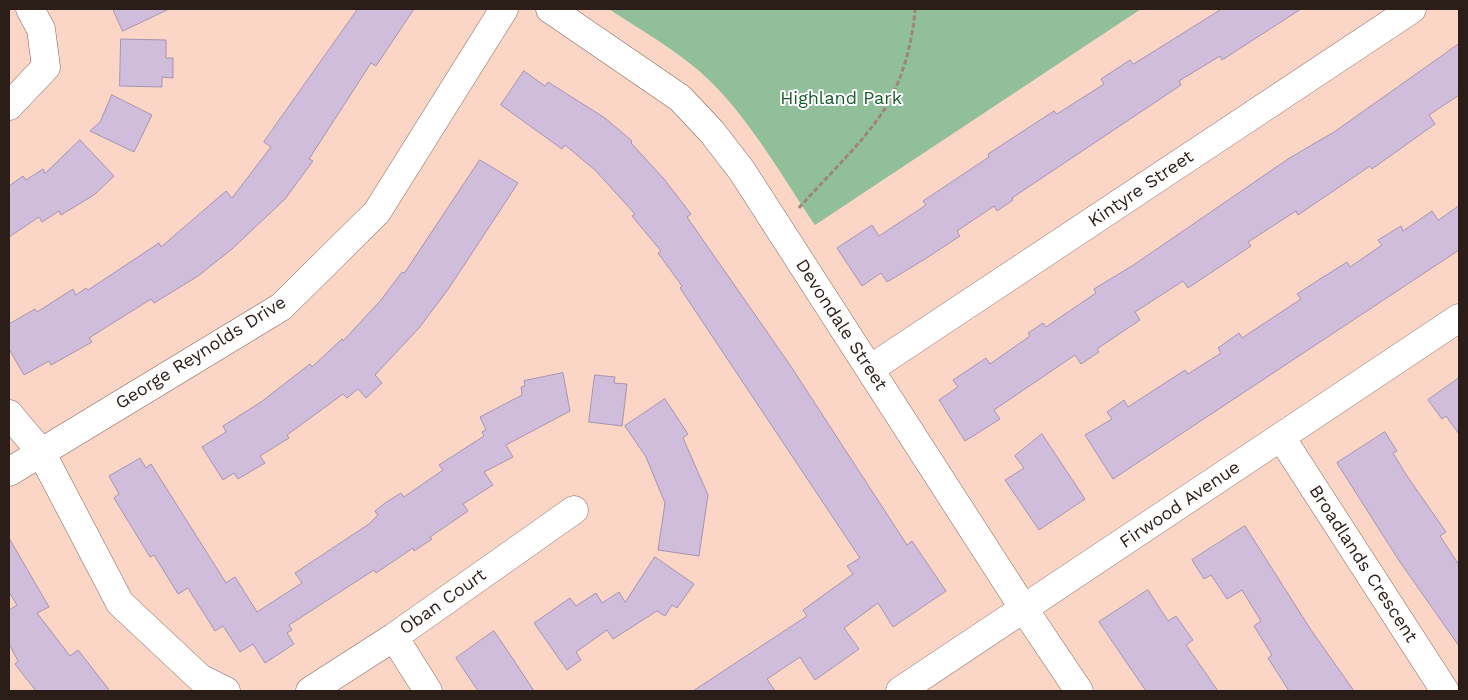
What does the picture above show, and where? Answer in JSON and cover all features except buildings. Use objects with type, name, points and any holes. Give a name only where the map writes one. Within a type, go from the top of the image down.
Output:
[{"type":"street","points":[[9,106],[46,67],[40,29],[30,9]]},
{"type":"street","name":"George Reynolds Drive","points":[[9,472],[281,307],[377,212],[504,9]]},
{"type":"street","name":"Devondale Street","points":[[550,9],[680,98],[712,132],[742,171],[1024,609],[1079,691]]},
{"type":"street","name":"Kintyre Street","points":[[870,369],[1412,9]]},
{"type":"street","name":"Firwood Avenue","points":[[900,691],[1459,318]]},
{"type":"street","points":[[9,414],[41,452],[120,603],[200,678],[226,691]]},
{"type":"street","name":"Broadlands Crescent","points":[[1281,437],[1445,691]]},
{"type":"street","name":"Oban Court","points":[[310,691],[394,637],[574,510]]},
{"type":"street","points":[[394,637],[428,691]]},
{"type":"path","points":[[799,208],[882,113],[896,87],[914,24],[915,9]]},
{"type":"green space","name":"Highland Park","points":[[609,9],[1141,9],[815,225],[768,153],[729,101],[714,85],[690,63]]}]
